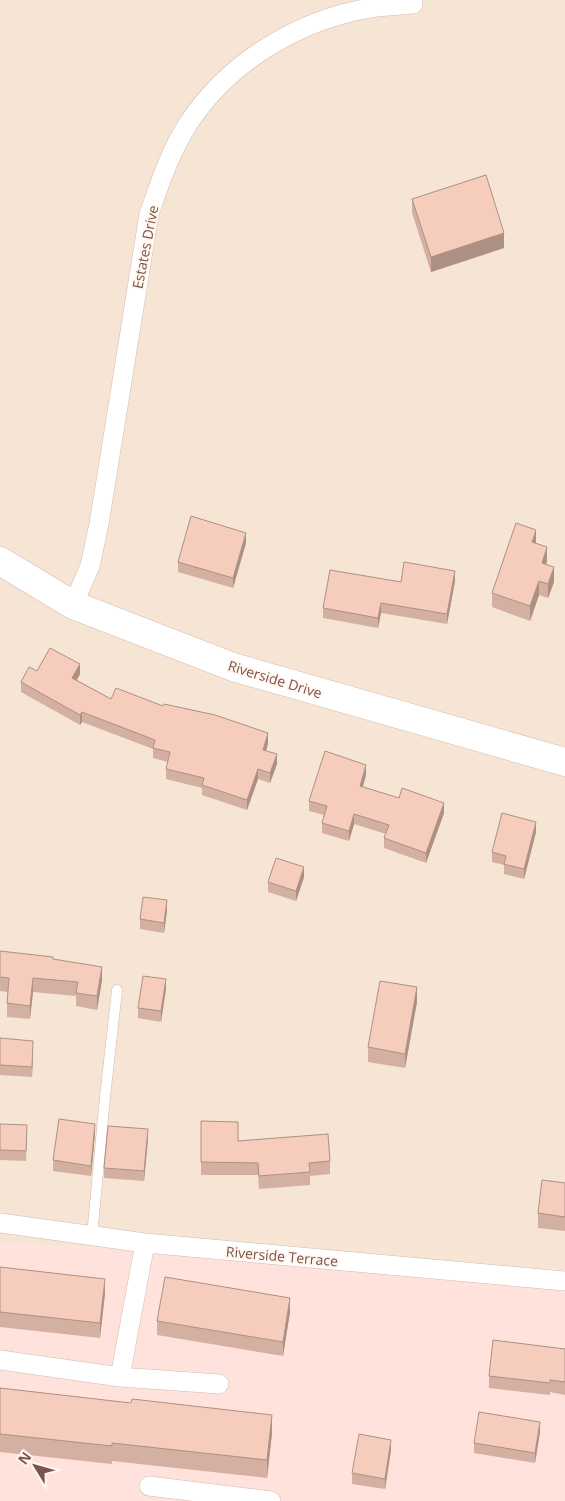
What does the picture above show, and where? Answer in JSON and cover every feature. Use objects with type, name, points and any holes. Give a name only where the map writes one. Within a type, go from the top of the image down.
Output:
[{"type":"street","name":"Estates Drive","points":[[73,605],[90,566],[149,214],[166,166],[188,124],[215,89],[249,59],[295,31],[338,16],[375,8],[413,4]]},
{"type":"street","name":"Riverside Drive","points":[[0,561],[73,605],[232,667],[565,762]]},
{"type":"street","name":"Riverside Terrace","points":[[0,1223],[145,1243],[565,1281]]},
{"type":"street","points":[[120,1377],[145,1243]]},
{"type":"street","points":[[0,1360],[120,1377],[219,1384]]},
{"type":"street","points":[[149,1486],[270,1501]]},
{"type":"lane","points":[[92,1236],[117,990]]},
{"type":"shaded area","points":[[0,0],[565,0],[565,1269],[0,1243]]},
{"type":"shaded area","points":[[0,1243],[565,1269],[565,1501],[0,1501]]},
{"type":"building","points":[[486,175],[504,233],[431,257],[412,199]]},
{"type":"building","points":[[191,516],[246,533],[233,578],[178,562]]},
{"type":"building","points":[[516,523],[536,530],[532,542],[547,547],[542,563],[554,567],[548,584],[539,581],[530,606],[492,593]]},
{"type":"building","points":[[404,562],[455,571],[447,614],[381,603],[378,618],[323,608],[330,570],[401,582]]},
{"type":"building","points":[[50,648],[80,664],[72,678],[111,699],[116,688],[163,706],[164,704],[215,715],[268,733],[263,750],[277,754],[270,773],[258,769],[247,800],[202,785],[204,778],[166,769],[170,752],[153,748],[155,740],[82,712],[80,715],[21,682],[29,667],[37,671]]},
{"type":"building","points":[[325,751],[366,765],[360,786],[399,798],[402,788],[444,803],[426,853],[384,838],[389,825],[354,814],[349,831],[322,823],[327,806],[309,801]]},
{"type":"building","points":[[502,813],[536,822],[524,869],[504,864],[506,856],[492,852]]},
{"type":"building","points":[[276,858],[304,867],[296,891],[268,882]]},
{"type":"building","points":[[143,897],[167,900],[164,923],[140,919]]},
{"type":"building","points":[[0,951],[53,957],[53,959],[102,967],[97,996],[76,993],[78,982],[33,978],[30,1006],[7,1003],[9,978],[0,977]]},
{"type":"building","points":[[143,976],[166,979],[161,1011],[138,1008]]},
{"type":"building","points":[[380,981],[417,987],[405,1054],[368,1047]]},
{"type":"building","points":[[0,1038],[33,1041],[32,1067],[0,1065]]},
{"type":"building","points":[[59,1119],[95,1124],[91,1166],[53,1160]]},
{"type":"building","points":[[201,1121],[238,1122],[238,1141],[328,1134],[330,1161],[309,1163],[310,1172],[259,1176],[258,1163],[201,1162]]},
{"type":"building","points":[[0,1124],[27,1125],[26,1151],[0,1150]]},
{"type":"building","points":[[108,1126],[148,1129],[144,1171],[104,1168]]},
{"type":"building","points":[[542,1180],[565,1183],[565,1217],[538,1213]]},
{"type":"building","points":[[0,1267],[105,1279],[100,1323],[0,1312]]},
{"type":"building","points":[[165,1277],[290,1298],[283,1342],[157,1321]]},
{"type":"building","points":[[493,1340],[565,1349],[565,1382],[550,1380],[550,1383],[489,1376]]},
{"type":"building","points":[[0,1388],[131,1403],[132,1399],[272,1415],[267,1460],[112,1443],[112,1446],[0,1434]]},
{"type":"building","points":[[479,1412],[540,1422],[535,1453],[474,1443]]},
{"type":"building","points":[[359,1434],[391,1440],[385,1479],[352,1473]]}]
